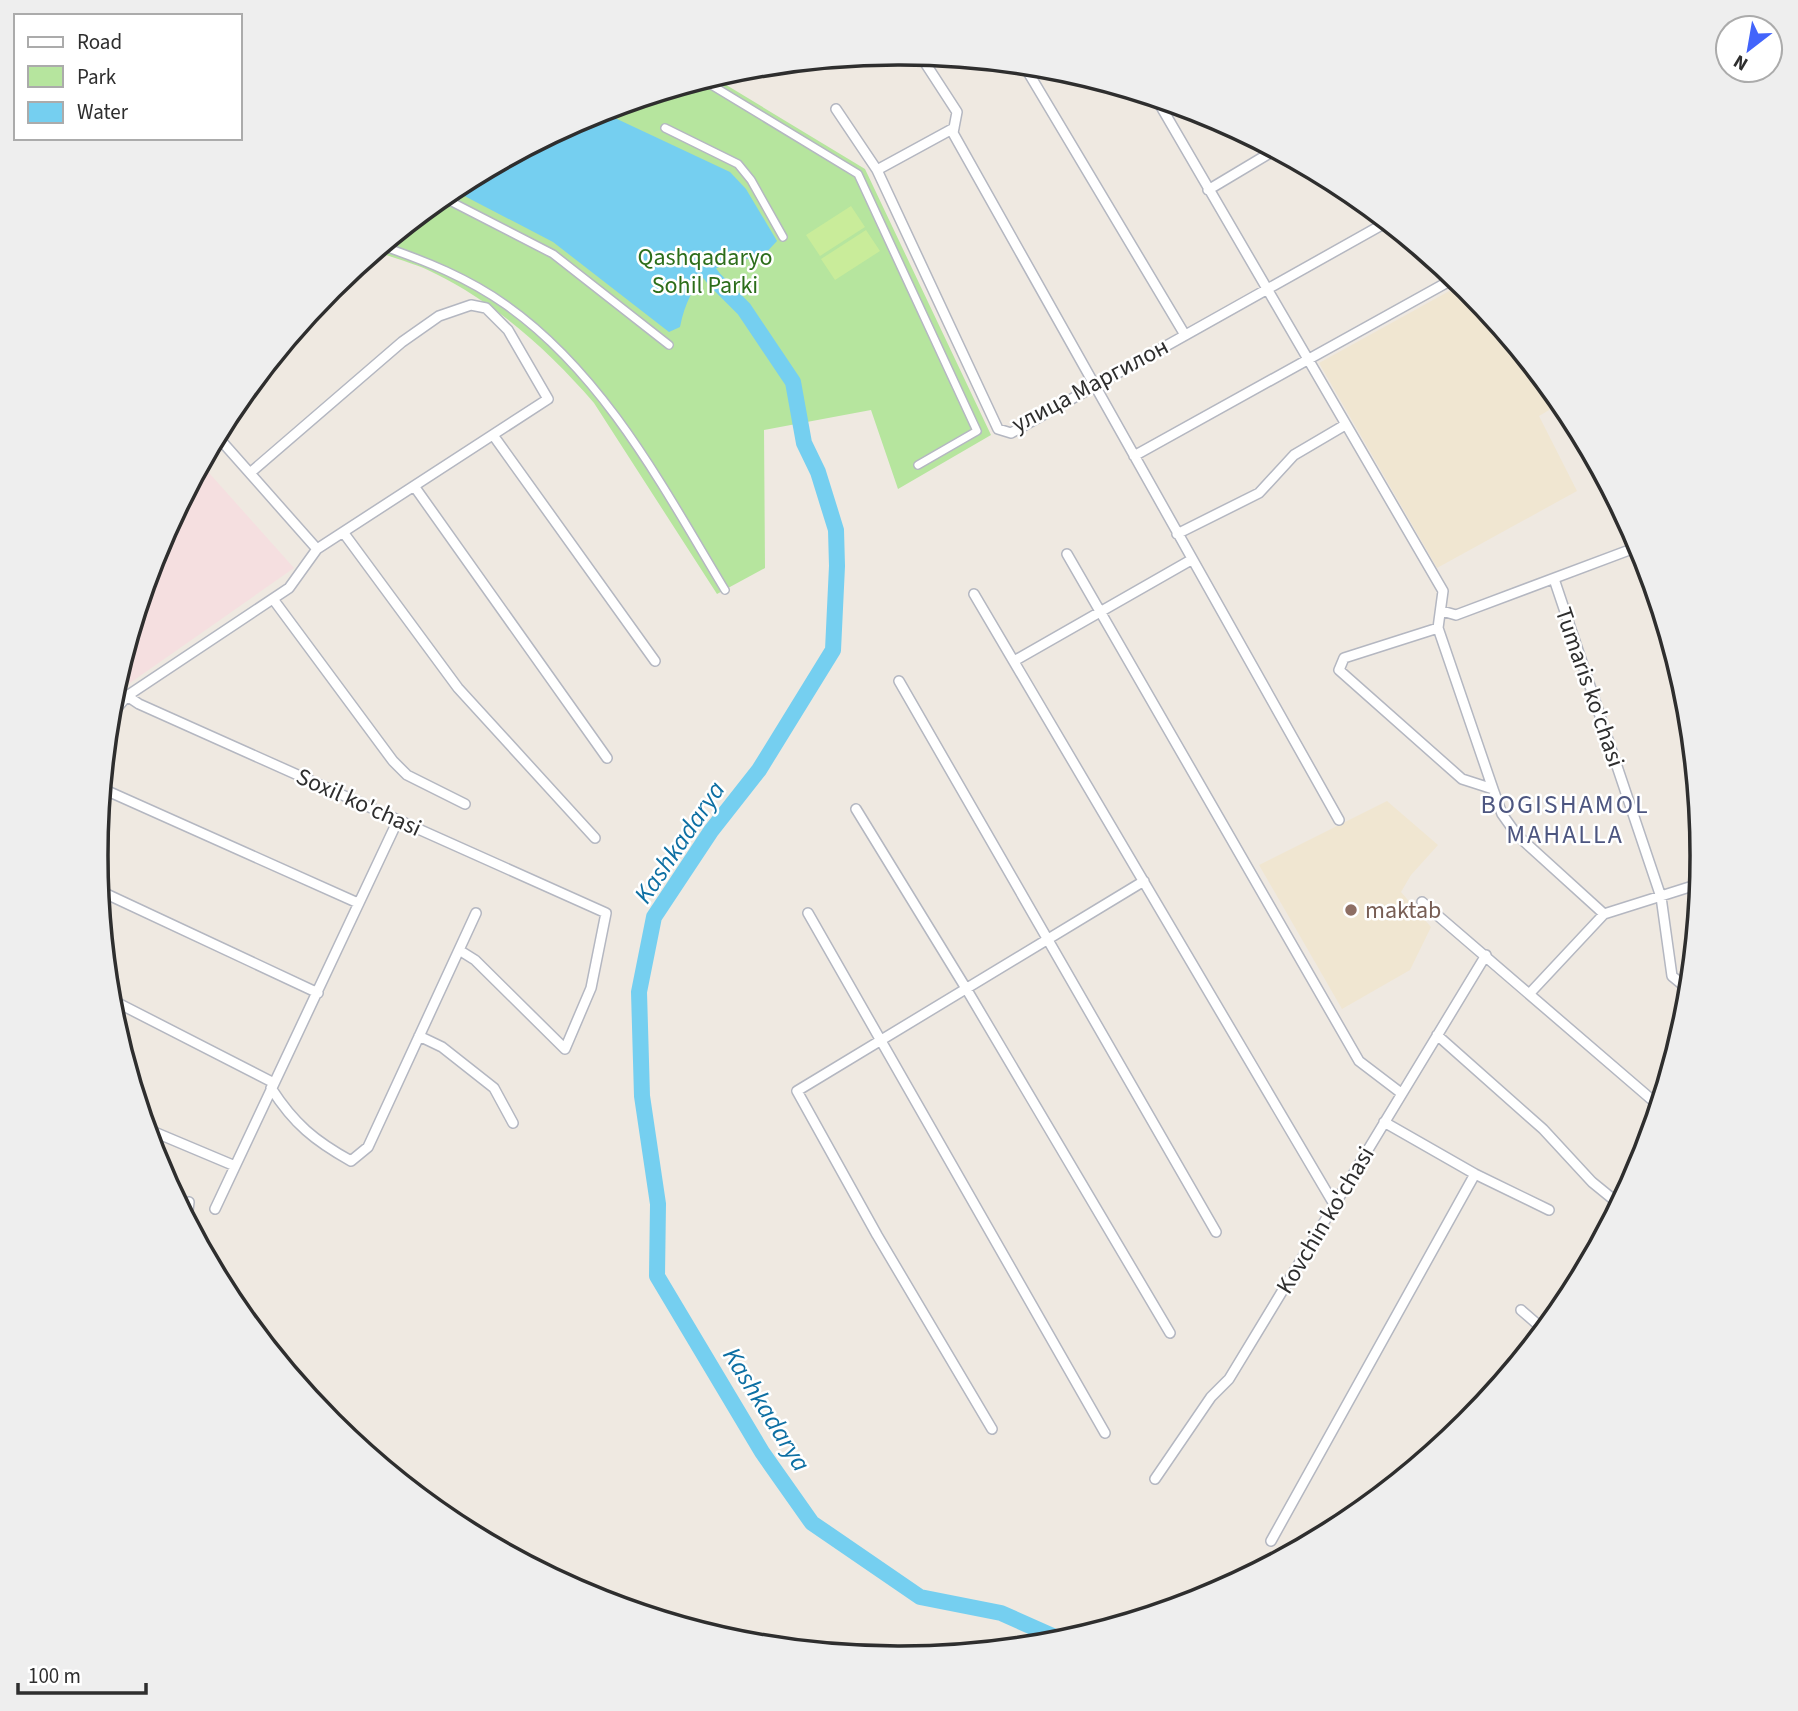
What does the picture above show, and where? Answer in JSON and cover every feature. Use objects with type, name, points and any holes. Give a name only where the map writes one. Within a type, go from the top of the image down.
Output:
[{"type":"street","points":[[927,66],[957,112],[953,133],[1339,820]]},
{"type":"street","points":[[1031,76],[1185,335]]},
{"type":"street","points":[[715,87],[858,174],[977,430],[918,465]]},
{"type":"street","name":"улица Маргилон","points":[[836,108],[877,170],[998,429],[1011,433],[1378,227]]},
{"type":"street","points":[[1163,111],[1443,592],[1438,628],[1502,814],[1517,835],[1604,914]]},
{"type":"street","points":[[665,128],[738,164],[751,180],[783,237]]},
{"type":"street","points":[[877,170],[954,128]]},
{"type":"street","points":[[1208,190],[1266,155]]},
{"type":"street","points":[[453,203],[553,254],[669,345]]},
{"type":"street","points":[[392,250],[438,266],[506,305],[589,382],[620,425],[725,590]]},
{"type":"street","points":[[1134,456],[1445,284]]},
{"type":"street","points":[[123,701],[289,588],[317,549],[548,399],[508,330],[486,308],[471,305],[439,316],[402,342],[250,473]]},
{"type":"street","points":[[1177,534],[1259,493],[1294,455],[1345,425]]},
{"type":"street","points":[[493,435],[655,661]]},
{"type":"street","points":[[224,444],[317,549]]},
{"type":"street","points":[[414,486],[607,758]]},
{"type":"street","points":[[343,532],[458,688],[595,838]]},
{"type":"street","points":[[1442,611],[1456,615],[1629,550]]},
{"type":"street","points":[[1067,554],[1359,1061],[1401,1093]]},
{"type":"street","points":[[1014,660],[1191,560]]},
{"type":"street","name":"Tumaris ko'chasi","points":[[1554,579],[1661,897],[1672,976],[1679,982]]},
{"type":"street","points":[[974,594],[1335,1206]]},
{"type":"street","points":[[273,599],[393,761],[407,775],[465,804]]},
{"type":"street","points":[[1438,628],[1344,658],[1339,670],[1462,779],[1493,789]]},
{"type":"street","points":[[899,681],[1216,1232]]},
{"type":"street","name":"Soxil ko'chasi","points":[[127,696],[139,704],[606,913],[591,988],[565,1049],[475,960],[459,950]]},
{"type":"street","points":[[111,793],[358,903]]},
{"type":"street","points":[[856,809],[967,989],[1170,1334]]},
{"type":"street","points":[[215,1209],[398,820]]},
{"type":"street","points":[[992,1429],[877,1235],[797,1091],[1144,881]]},
{"type":"street","points":[[1531,992],[1604,914],[1689,888]]},
{"type":"street","points":[[110,895],[318,993]]},
{"type":"street","points":[[1422,901],[1531,992],[1651,1099]]},
{"type":"street","points":[[122,1006],[272,1086],[286,1111],[314,1140],[351,1161],[368,1147],[476,913]]},
{"type":"street","points":[[808,913],[1105,1433]]},
{"type":"street","name":"Kovchin ko'chasi","points":[[1155,1479],[1211,1397],[1229,1379],[1486,955]]},
{"type":"street","points":[[1437,1035],[1543,1129],[1592,1182],[1611,1198]]},
{"type":"street","points":[[419,1036],[442,1046],[494,1088],[513,1123]]},
{"type":"street","points":[[1384,1122],[1475,1174],[1549,1210]]},
{"type":"street","points":[[159,1134],[235,1166]]},
{"type":"street","points":[[1271,1541],[1475,1174]]},
{"type":"street","points":[[1521,1310],[1536,1323]]},
{"type":"shaded area","points":[[1451,290],[1494,334],[1551,409],[1539,416],[1577,491],[1437,568],[1319,363]]},
{"type":"shaded area","points":[[208,472],[294,568],[130,683],[128,682],[135,651],[150,601],[168,553]]},
{"type":"shaded area","name":"maktab","points":[[1387,801],[1438,845],[1411,875],[1401,892],[1431,927],[1410,970],[1342,1009],[1259,865]]},
{"type":"green space","name":"Qashqadaryo Sohil Parki","points":[[726,85],[865,169],[991,435],[898,489],[871,410],[764,430],[765,568],[717,594],[594,403],[541,348],[501,315],[458,286],[422,267],[386,255],[460,198],[504,171],[549,146],[596,125],[645,107]]},
{"type":"green space","points":[[851,206],[865,227],[820,256],[806,235]]},
{"type":"green space","points":[[866,230],[880,251],[835,280],[821,259]]},
{"type":"water","points":[[615,118],[730,172],[746,189],[777,241],[762,257],[730,262],[706,275],[690,296],[680,327],[669,332],[553,242],[464,196],[549,146]]},
{"type":"waterway","name":"Kashkadarya","points":[[696,256],[744,309],[793,382],[804,443],[818,472],[836,530],[837,566],[833,650],[759,770],[711,831],[654,917],[639,992],[642,1096],[658,1204],[657,1276],[762,1452],[812,1523],[920,1597],[1001,1613],[1044,1632]]},
{"type":"place","name":"maktab","points":[[1351,910]]},
{"type":"district","name":"BOGISHAMOL MAHALLA","points":[[1565,819]]}]
